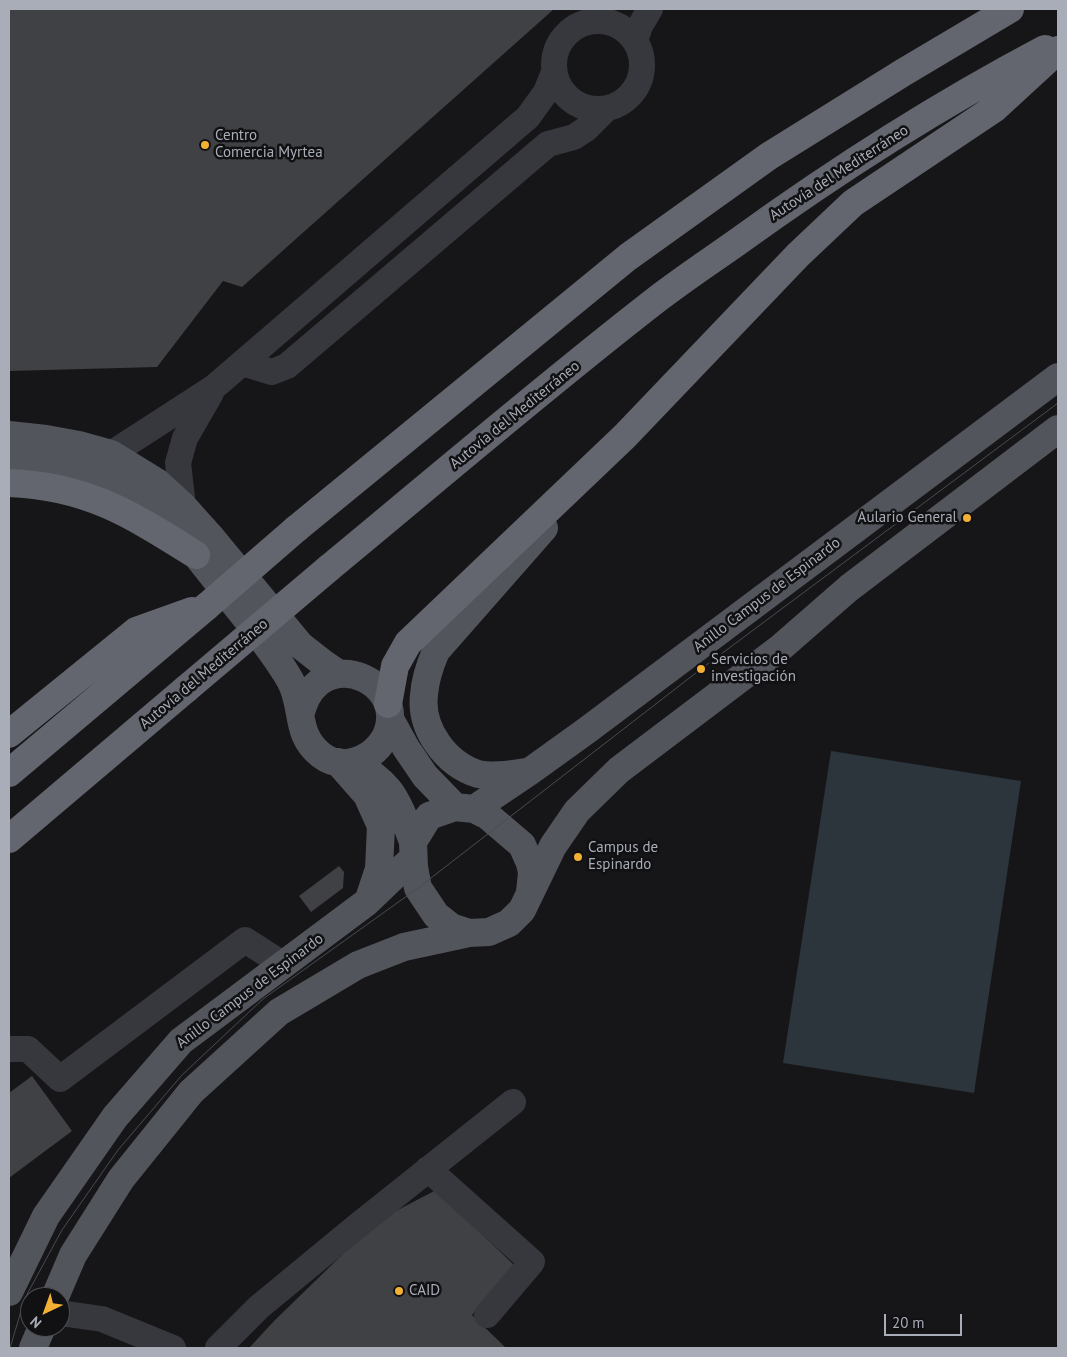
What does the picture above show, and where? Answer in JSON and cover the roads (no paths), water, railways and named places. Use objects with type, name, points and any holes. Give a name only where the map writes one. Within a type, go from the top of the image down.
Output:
[{"type":"highway","points":[[9,774],[296,529],[628,257],[769,156],[1010,9]]},
{"type":"highway","name":"Autovía del Mediterráneo","points":[[9,839],[329,568],[527,404],[657,300],[793,202],[930,114],[1058,42]]},
{"type":"highway","points":[[389,711],[395,666],[408,643],[624,436],[798,255],[853,203],[995,108],[1058,50]]},
{"type":"highway","points":[[9,483],[32,484],[70,491],[98,500],[135,517],[196,555]]},
{"type":"highway","points":[[9,734],[136,630],[206,607]]},
{"type":"main road","name":"Anillo Campus de Espinardo","points":[[9,1292],[46,1216],[115,1117],[181,1040],[367,902],[413,850],[430,816],[464,808],[529,772],[1058,377]]},
{"type":"main road","points":[[59,1287],[73,1255],[121,1179],[191,1092],[278,1012],[358,966],[404,947],[469,934],[489,932],[509,923],[522,910],[553,846],[577,811],[619,770],[779,649],[849,588],[1058,429]]},
{"type":"main road","points":[[9,435],[46,438],[111,454],[158,483],[183,506],[300,645],[339,674]]},
{"type":"main road","points":[[529,772],[499,776],[479,774],[459,765],[444,752],[432,734],[425,715],[423,696],[428,670],[436,651],[624,436]]},
{"type":"main road","points":[[9,462],[69,471],[103,480],[124,489],[146,502],[180,532],[277,658],[292,685],[301,712],[302,729],[309,745],[322,756],[346,762],[378,779],[389,790],[404,819],[413,850],[418,888],[432,911],[451,927],[469,934]]},
{"type":"main road","points":[[301,712],[306,697],[315,685],[328,677],[339,674],[355,674],[369,680],[381,691],[406,748],[424,776],[464,808],[488,816],[522,846],[530,863],[532,873],[530,892]]},
{"type":"main road","points":[[346,762],[368,757],[380,747],[387,734],[389,711]]},
{"type":"main road","points":[[346,762],[367,795],[382,826],[379,869],[367,902]]},
{"type":"street","points":[[635,41],[640,26],[650,9]]},
{"type":"street","points":[[242,363],[272,372],[287,366],[548,144],[574,138],[605,110],[618,105],[629,97],[638,86],[642,73],[642,59],[630,34],[619,26],[605,21],[603,15],[578,25],[566,34],[558,45],[554,58],[554,72],[558,86],[566,96],[578,105],[591,109],[605,110]]},
{"type":"street","points":[[111,454],[213,388],[528,117],[546,92],[554,72]]},
{"type":"street","points":[[528,117],[553,107],[578,105]]},
{"type":"street","points":[[183,506],[178,463],[185,438],[213,388]]},
{"type":"street","points":[[9,1048],[28,1050],[60,1079],[245,940],[284,965]]},
{"type":"street","points":[[218,1348],[259,1307],[513,1102]]},
{"type":"street","points":[[428,1169],[532,1262],[487,1315]]},
{"type":"street","points":[[70,1314],[102,1319],[173,1348]]},
{"type":"tram line","points":[[10,1348],[25,1298],[62,1230],[118,1150],[182,1075],[263,999],[418,888],[701,669],[1058,403]]},
{"type":"place","name":"Centro Comercia Myrtea","points":[[205,145]]},
{"type":"place","name":"Aulario General","points":[[967,518]]},
{"type":"place","name":"Servicios de investigación","points":[[701,669]]},
{"type":"place","name":"Campus de Espinardo","points":[[578,857]]},
{"type":"place","name":"CAID","points":[[399,1291]]}]
